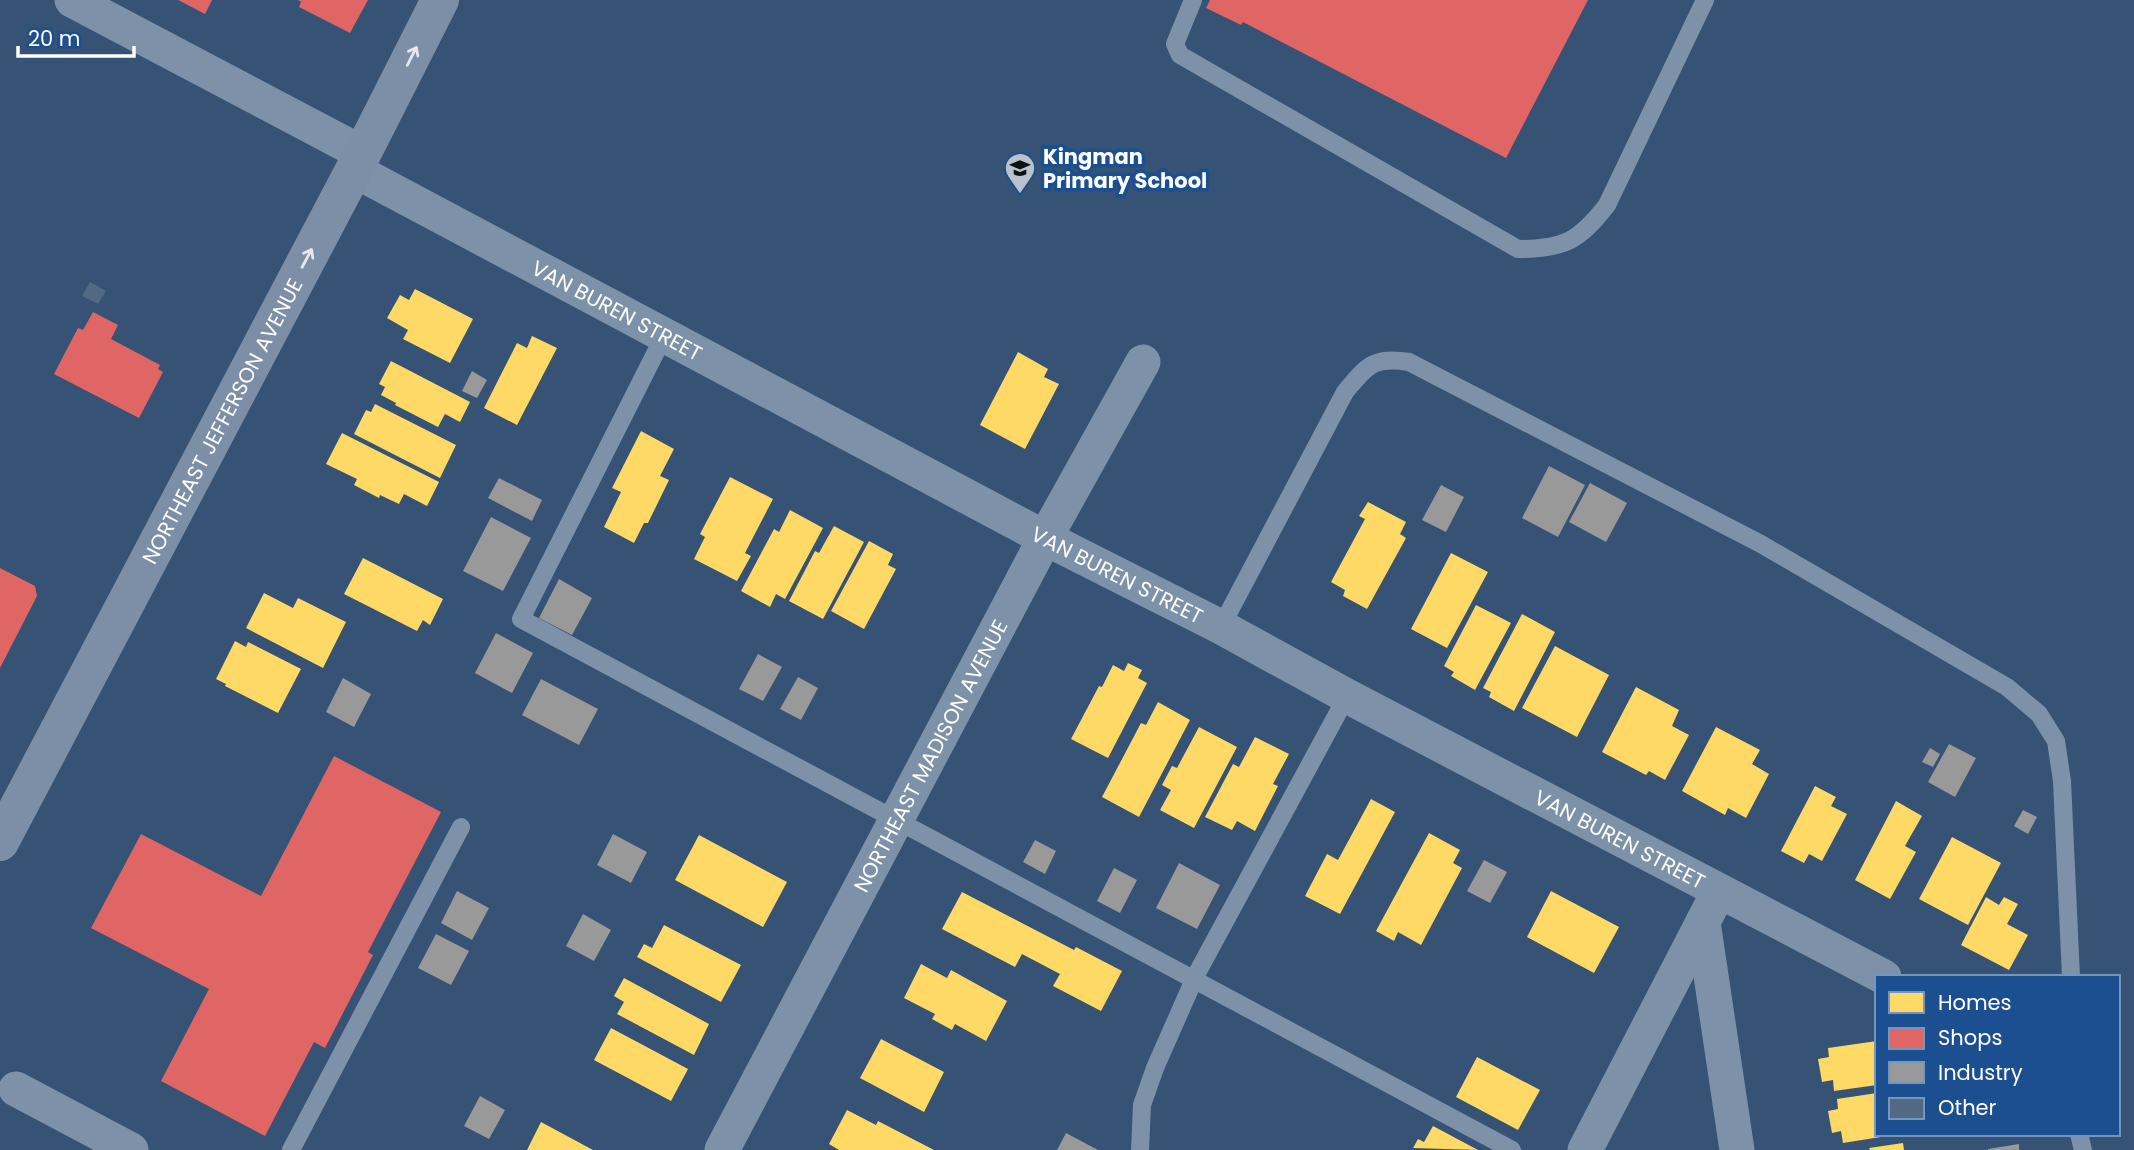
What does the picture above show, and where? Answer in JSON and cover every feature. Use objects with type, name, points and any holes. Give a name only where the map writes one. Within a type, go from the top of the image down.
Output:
[{"type":"main road","name":"NORTHEAST JEFFERSON AVENUE","points":[[0,842],[358,162],[440,0]]},
{"type":"main road","points":[[0,810],[138,578]]},
{"type":"street","name":"VAN BUREN STREET","points":[[84,3],[664,336],[1880,975]]},
{"type":"street","name":"NORTHEAST MADISON AVENUE","points":[[722,1150],[1045,538],[1143,362]]},
{"type":"street","points":[[1584,1150],[1719,891]]},
{"type":"street","points":[[1703,922],[1737,1150]]},
{"type":"street","points":[[16,1088],[131,1150]]},
{"type":"lane","points":[[1193,0],[1175,44],[1180,55],[1517,249],[1541,249],[1566,243],[1590,227],[1607,205],[1705,0]]},
{"type":"lane","points":[[664,336],[521,619],[1512,1150]]},
{"type":"lane","points":[[1222,627],[1345,392],[1367,366],[1388,359],[1409,362],[1761,544],[2007,687],[2039,714],[2056,741],[2062,781],[2071,975]]},
{"type":"lane","points":[[1140,1150],[1142,1105],[1155,1068],[1195,980],[1347,696]]},
{"type":"lane","points":[[291,1150],[461,827]]},
{"type":"building: Homes","points":[[415,289],[473,319],[450,363],[403,339],[408,330],[387,318],[400,295],[409,300]]},
{"type":"building: Homes","points":[[532,336],[557,348],[517,425],[484,408],[517,343],[527,348]]},
{"type":"building: Homes","points":[[1018,352],[1048,369],[1044,377],[1059,384],[1025,449],[980,425]]},
{"type":"building: Homes","points":[[391,361],[470,402],[460,422],[445,414],[438,427],[381,395],[385,387],[379,384]]},
{"type":"building: Homes","points":[[375,404],[456,445],[440,478],[354,434],[366,410],[371,412]]},
{"type":"building: Homes","points":[[641,431],[674,449],[660,476],[669,480],[648,523],[644,523],[634,543],[604,527],[621,492],[612,488]]},
{"type":"building: Homes","points":[[342,433],[439,482],[427,506],[404,494],[399,504],[380,495],[379,498],[354,485],[357,479],[326,464]]},
{"type":"building: Homes","points":[[730,477],[773,499],[745,553],[751,556],[737,581],[694,559],[705,537],[700,534]]},
{"type":"building: Homes","points":[[1368,502],[1406,522],[1400,534],[1406,538],[1367,609],[1343,596],[1345,590],[1331,582],[1365,519],[1359,516]]},
{"type":"building: Homes","points":[[790,510],[823,528],[785,599],[776,594],[770,607],[741,591],[774,529],[779,532]]},
{"type":"building: Homes","points":[[834,526],[864,542],[823,619],[789,601],[815,551],[819,553]]},
{"type":"building: Homes","points":[[869,541],[893,554],[888,565],[896,569],[864,629],[831,611]]},
{"type":"building: Homes","points":[[1451,553],[1488,572],[1447,648],[1411,629]]},
{"type":"building: Homes","points":[[363,558],[443,599],[430,625],[423,620],[417,631],[344,594]]},
{"type":"building: Homes","points":[[264,593],[293,608],[298,598],[346,622],[323,668],[246,628]]},
{"type":"building: Homes","points":[[1476,605],[1511,623],[1475,690],[1451,676],[1454,672],[1444,666]]},
{"type":"building: Homes","points":[[1522,614],[1555,632],[1514,711],[1489,697],[1491,692],[1483,688]]},
{"type":"building: Homes","points":[[235,641],[246,647],[248,642],[301,669],[278,713],[216,679]]},
{"type":"building: Homes","points":[[1555,646],[1609,675],[1577,737],[1522,708]]},
{"type":"building: Homes","points":[[1128,663],[1142,670],[1138,678],[1147,683],[1108,758],[1071,739],[1113,665],[1124,671]]},
{"type":"building: Homes","points":[[1636,687],[1679,710],[1672,726],[1689,735],[1665,780],[1649,771],[1646,775],[1602,752]]},
{"type":"building: Homes","points":[[1158,702],[1190,720],[1139,817],[1102,797],[1141,723],[1146,725]]},
{"type":"building: Homes","points":[[1199,727],[1237,747],[1194,828],[1160,810],[1171,790],[1162,785],[1172,766],[1177,768]]},
{"type":"building: Homes","points":[[1716,727],[1760,750],[1752,764],[1769,774],[1746,818],[1728,808],[1725,815],[1682,791]]},
{"type":"building: Homes","points":[[1255,737],[1289,754],[1273,784],[1278,786],[1255,831],[1237,821],[1232,830],[1205,817],[1233,764],[1239,767]]},
{"type":"building: Homes","points":[[1815,786],[1836,797],[1831,806],[1847,814],[1822,861],[1809,854],[1804,863],[1781,851]]},
{"type":"building: Homes","points":[[1371,799],[1395,812],[1340,914],[1305,896],[1327,854],[1338,860]]},
{"type":"building: Homes","points":[[1896,801],[1922,816],[1905,846],[1916,852],[1890,899],[1855,880]]},
{"type":"building: Homes","points":[[1429,833],[1460,850],[1453,863],[1462,868],[1421,945],[1398,932],[1394,941],[1376,931]]},
{"type":"building: Homes","points":[[699,835],[787,882],[763,927],[675,880]]},
{"type":"building: Homes","points":[[1952,837],[2001,863],[1968,925],[1919,899]]},
{"type":"building: Homes","points":[[1551,891],[1619,927],[1594,973],[1527,937]]},
{"type":"building: Homes","points":[[962,892],[1074,950],[1076,947],[1122,971],[1101,1011],[1053,986],[1060,974],[1022,954],[1015,967],[942,929]]},
{"type":"building: Homes","points":[[1986,897],[1999,905],[2004,897],[2018,904],[2007,924],[2028,935],[2009,970],[1961,945]]},
{"type":"building: Homes","points":[[664,925],[741,965],[721,1002],[637,957],[644,944],[652,948]]},
{"type":"building: Homes","points":[[921,964],[947,978],[951,970],[1007,1001],[986,1041],[955,1024],[952,1030],[932,1019],[935,1014],[904,998]]},
{"type":"building: Homes","points":[[624,978],[709,1024],[694,1055],[617,1014],[624,1002],[614,996]]},
{"type":"building: Homes","points":[[611,1028],[688,1069],[671,1101],[594,1060]]},
{"type":"building: Homes","points":[[881,1039],[944,1072],[924,1112],[860,1078]]},
{"type":"building: Homes","points":[[1875,1041],[1875,1085],[1834,1091],[1833,1080],[1822,1082],[1818,1059],[1829,1057],[1828,1048]]},
{"type":"building: Homes","points":[[1477,1057],[1540,1090],[1518,1130],[1456,1097]]},
{"type":"building: Homes","points":[[1875,1093],[1875,1136],[1887,1136],[1843,1143],[1841,1131],[1832,1133],[1828,1111],[1838,1109],[1837,1099]]},
{"type":"building: Homes","points":[[847,1110],[876,1125],[878,1121],[934,1150],[839,1150],[829,1144]]},
{"type":"building: Homes","points":[[541,1122],[593,1150],[527,1150]]},
{"type":"building: Homes","points":[[1433,1126],[1478,1150],[1413,1148],[1418,1139],[1424,1142]]},
{"type":"building: Homes","points":[[1903,1143],[1904,1150],[1869,1148]]},
{"type":"building: Shops","points":[[178,0],[212,0],[205,14]]},
{"type":"building: Shops","points":[[298,0],[368,0],[350,33],[299,7],[301,2]]},
{"type":"building: Shops","points":[[1210,0],[1588,0],[1506,158],[1243,22],[1241,25],[1206,8]]},
{"type":"building: Shops","points":[[93,312],[118,325],[111,339],[160,365],[158,369],[163,372],[139,418],[54,374],[78,328],[83,330]]},
{"type":"building: Shops","points":[[0,568],[35,586],[37,596],[0,668]]},
{"type":"building: Shops","points":[[334,756],[441,812],[368,952],[373,955],[325,1048],[314,1042],[265,1136],[161,1081],[209,989],[91,928],[141,834],[261,896]]},
{"type":"building: Industry","points":[[472,371],[487,380],[477,398],[462,391]]},
{"type":"building: Industry","points":[[1549,466],[1585,485],[1558,537],[1522,518]]},
{"type":"building: Industry","points":[[499,478],[542,500],[532,521],[488,498]]},
{"type":"building: Industry","points":[[1590,483],[1627,503],[1606,542],[1569,522]]},
{"type":"building: Industry","points":[[1441,485],[1464,497],[1446,532],[1422,520]]},
{"type":"building: Industry","points":[[491,517],[531,538],[503,591],[463,571]]},
{"type":"building: Industry","points":[[559,579],[592,598],[572,635],[539,618]]},
{"type":"building: Industry","points":[[496,633],[533,653],[512,693],[475,673]]},
{"type":"building: Industry","points":[[758,654],[782,667],[763,701],[739,689]]},
{"type":"building: Industry","points":[[798,677],[818,688],[801,720],[780,709]]},
{"type":"building: Industry","points":[[343,678],[371,694],[354,727],[326,712]]},
{"type":"building: Industry","points":[[541,679],[598,709],[579,745],[522,715]]},
{"type":"building: Industry","points":[[1949,744],[1976,758],[1955,797],[1928,782]]},
{"type":"building: Industry","points":[[1930,748],[1940,754],[1933,767],[1922,762]]},
{"type":"building: Industry","points":[[2023,810],[2037,817],[2028,834],[2014,826]]},
{"type":"building: Industry","points":[[613,834],[647,852],[631,883],[597,865]]},
{"type":"building: Industry","points":[[1035,840],[1056,851],[1045,874],[1023,862]]},
{"type":"building: Industry","points":[[1484,860],[1507,872],[1490,903],[1467,891]]},
{"type":"building: Industry","points":[[1179,863],[1220,885],[1197,929],[1156,908]]},
{"type":"building: Industry","points":[[1114,868],[1137,880],[1120,913],[1097,901]]},
{"type":"building: Industry","points":[[457,891],[489,908],[472,940],[441,923]]},
{"type":"building: Industry","points":[[583,914],[611,930],[594,961],[566,946]]},
{"type":"building: Industry","points":[[436,934],[469,951],[451,985],[418,968]]},
{"type":"building: Industry","points":[[480,1096],[505,1110],[489,1139],[464,1126]]},
{"type":"building: Industry","points":[[1066,1133],[1098,1150],[1057,1150]]},
{"type":"building: Industry","points":[[2019,1144],[2019,1150],[1988,1150],[1988,1149]]},
{"type":"building: Other","points":[[90,282],[106,291],[98,304],[82,296]]},
{"type":"place","name":"Kingman Primary School","points":[[1020,195]]}]
